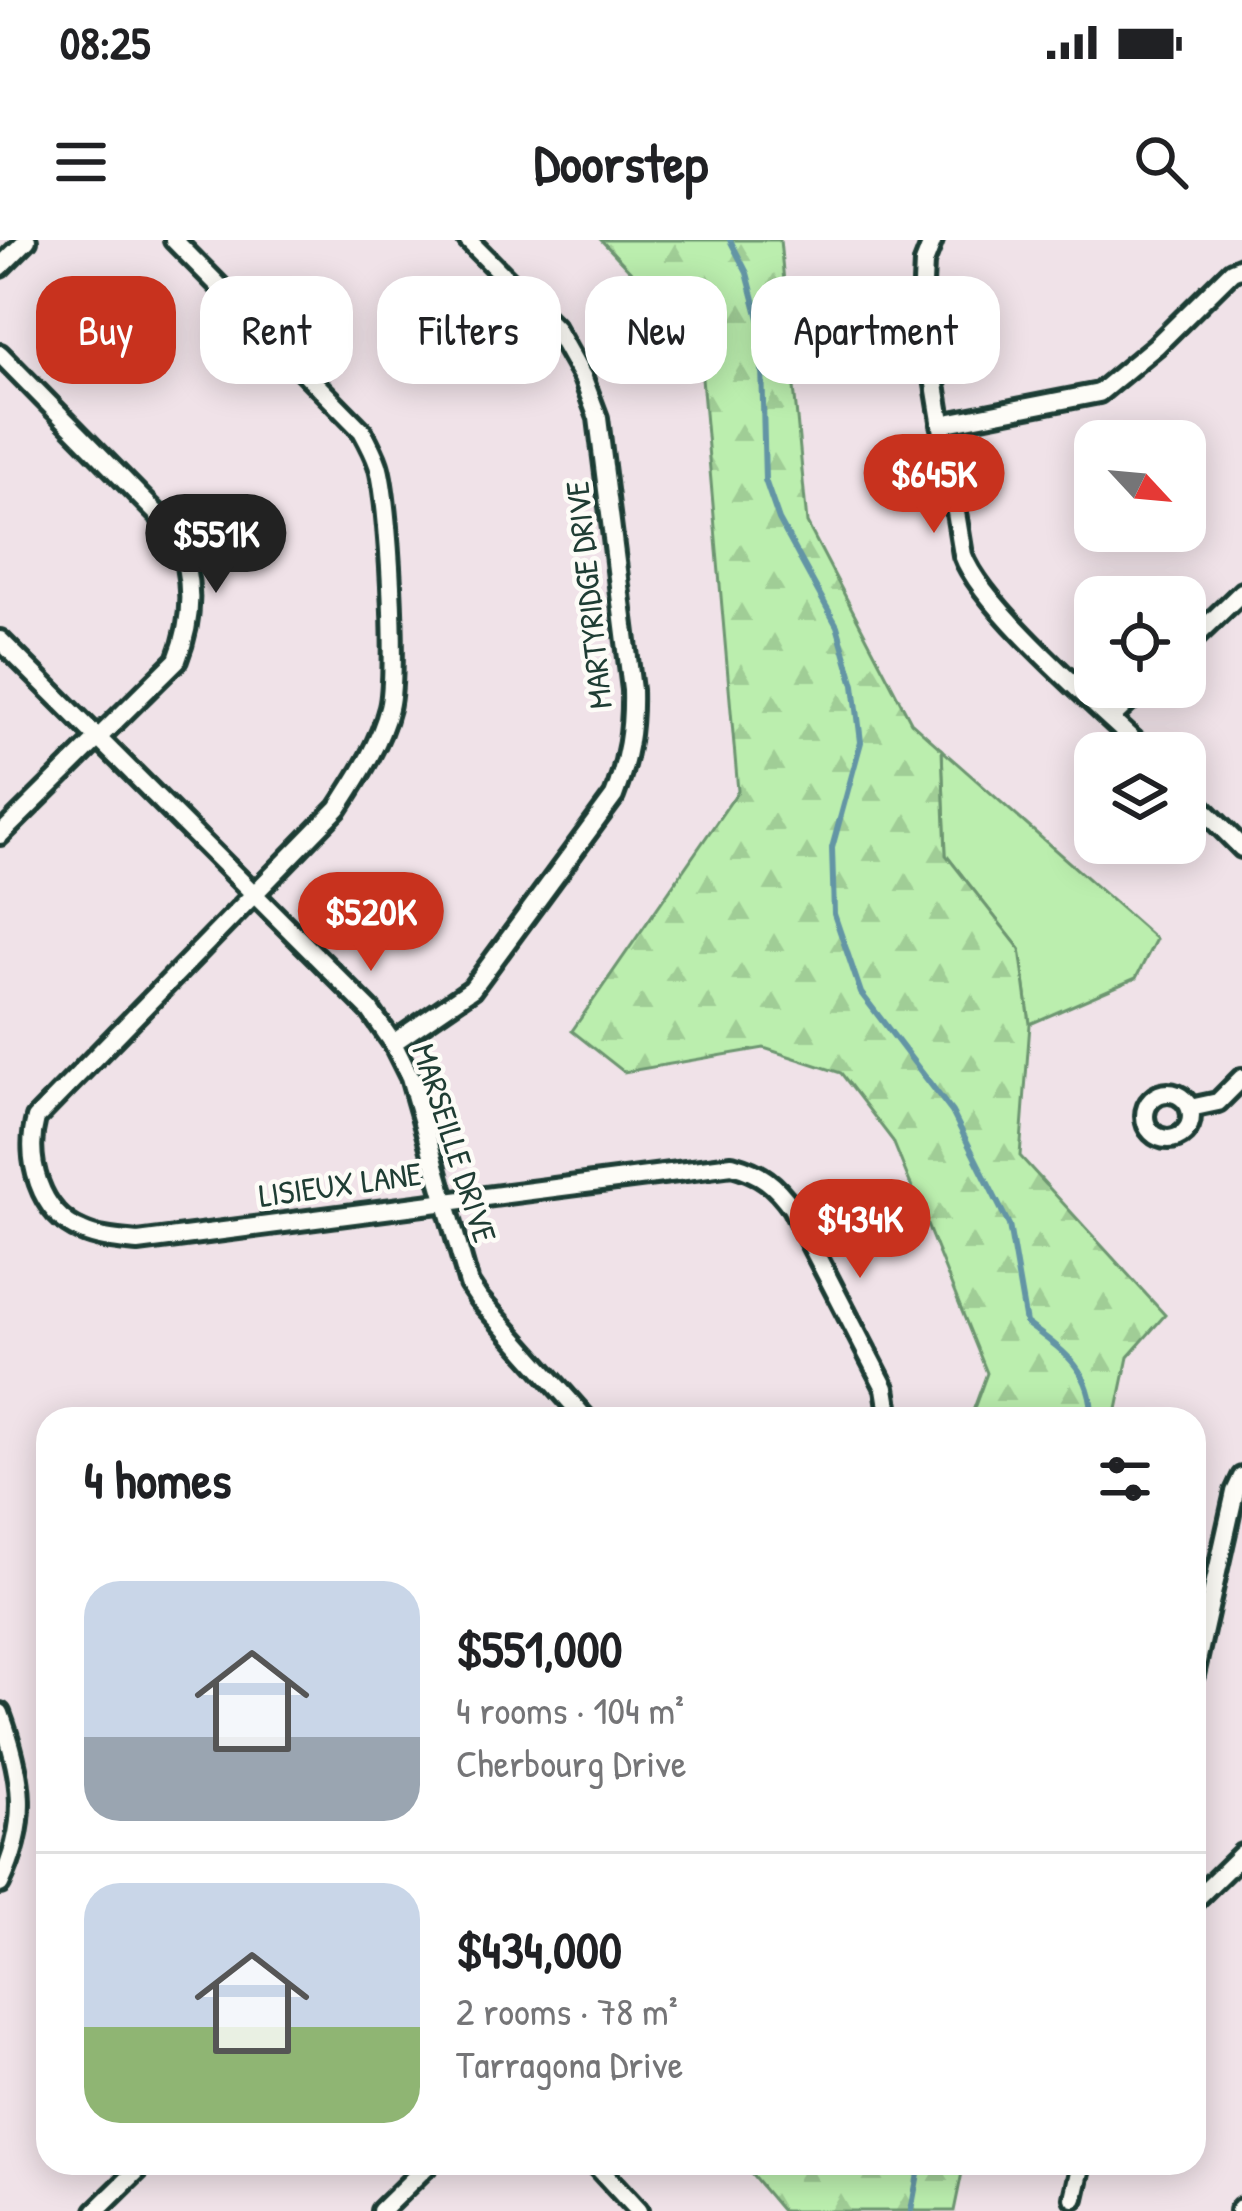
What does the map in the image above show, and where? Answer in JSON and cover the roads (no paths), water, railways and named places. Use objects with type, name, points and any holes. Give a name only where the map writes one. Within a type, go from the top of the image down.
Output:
[{"type":"street","points":[[0,267],[26,240]]},
{"type":"street","points":[[174,240],[362,430],[383,488],[390,705],[367,759],[338,808],[256,893]]},
{"type":"street","name":"MARTYRIDGE DRIVE","points":[[393,1043],[472,988],[494,962],[614,796],[632,735],[632,689],[598,418],[583,378],[555,328],[468,240]]},
{"type":"street","points":[[933,240],[920,284],[970,573],[1126,732]]},
{"type":"street","points":[[941,424],[1099,393],[1242,267]]},
{"type":"street","points":[[0,354],[176,535],[188,565],[190,627],[177,660],[0,835]]},
{"type":"street","points":[[1206,627],[1242,592]]},
{"type":"street","name":"MARSEILLE DRIVE","points":[[0,640],[370,1010],[410,1077],[443,1201],[478,1299],[575,1407]]},
{"type":"street","points":[[1112,718],[1122,708]]},
{"type":"street","points":[[1206,812],[1242,848]]},
{"type":"street","name":"LISIEUX LANE","points":[[256,893],[36,1118],[29,1143],[33,1170],[60,1217],[79,1231],[138,1242],[732,1166],[757,1172],[778,1187],[792,1208],[885,1388],[888,1407]]},
{"type":"street","points":[[1190,1108],[1218,1102],[1242,1078]]},
{"type":"street","points":[[1206,1621],[1242,1477]]},
{"type":"street","points":[[0,1713],[21,1786],[17,1849],[0,1883]]},
{"type":"street","points":[[1206,1889],[1242,1854]]},
{"type":"street","points":[[96,2211],[133,2175]]},
{"type":"street","points":[[382,2211],[418,2175]]},
{"type":"street","points":[[605,2175],[638,2211]]},
{"type":"street","points":[[1074,2198],[1079,2175]]},
{"type":"waterway","points":[[730,240],[747,273],[761,326],[765,480],[779,520],[837,626],[854,685],[861,742],[832,848],[834,914],[861,993],[952,1112],[1009,1225],[1026,1323],[1073,1362],[1091,1407]]},
{"type":"waterway","points":[[911,2211],[918,2175]]}]
